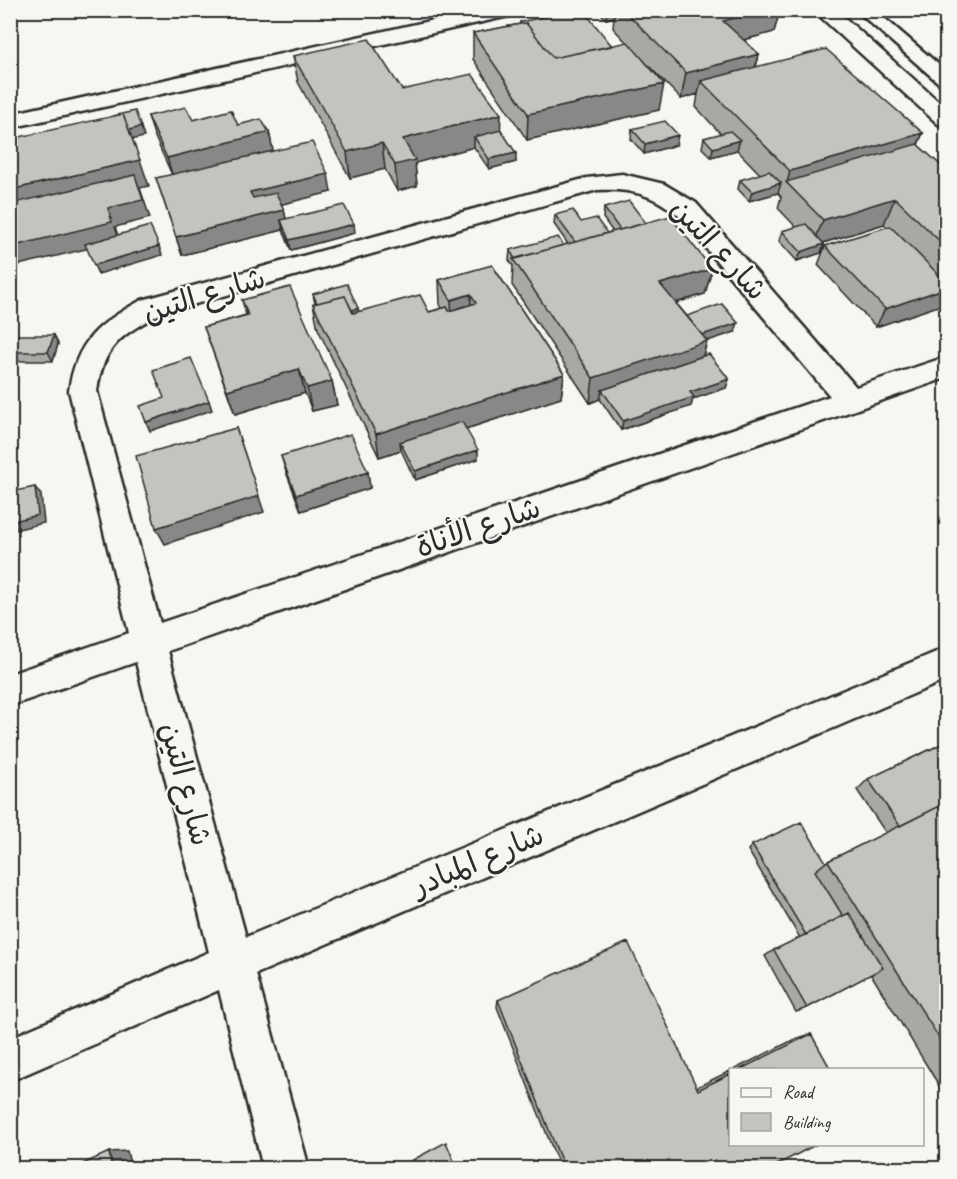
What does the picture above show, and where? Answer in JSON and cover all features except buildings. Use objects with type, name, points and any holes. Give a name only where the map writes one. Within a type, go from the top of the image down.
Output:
[{"type":"street","points":[[10,121],[508,10]]},
{"type":"street","points":[[823,10],[946,119]]},
{"type":"street","name":"شارع التين","points":[[286,1168],[83,391],[88,357],[99,342],[116,326],[151,308],[596,183],[633,182],[652,186],[670,194],[687,209],[850,399]]},
{"type":"street","name":"شارع الأناة","points":[[10,690],[946,367]]},
{"type":"street","name":"شارع المبادر","points":[[10,1060],[232,963],[946,664]]},
{"type":"lane","points":[[864,10],[946,80]]}]
